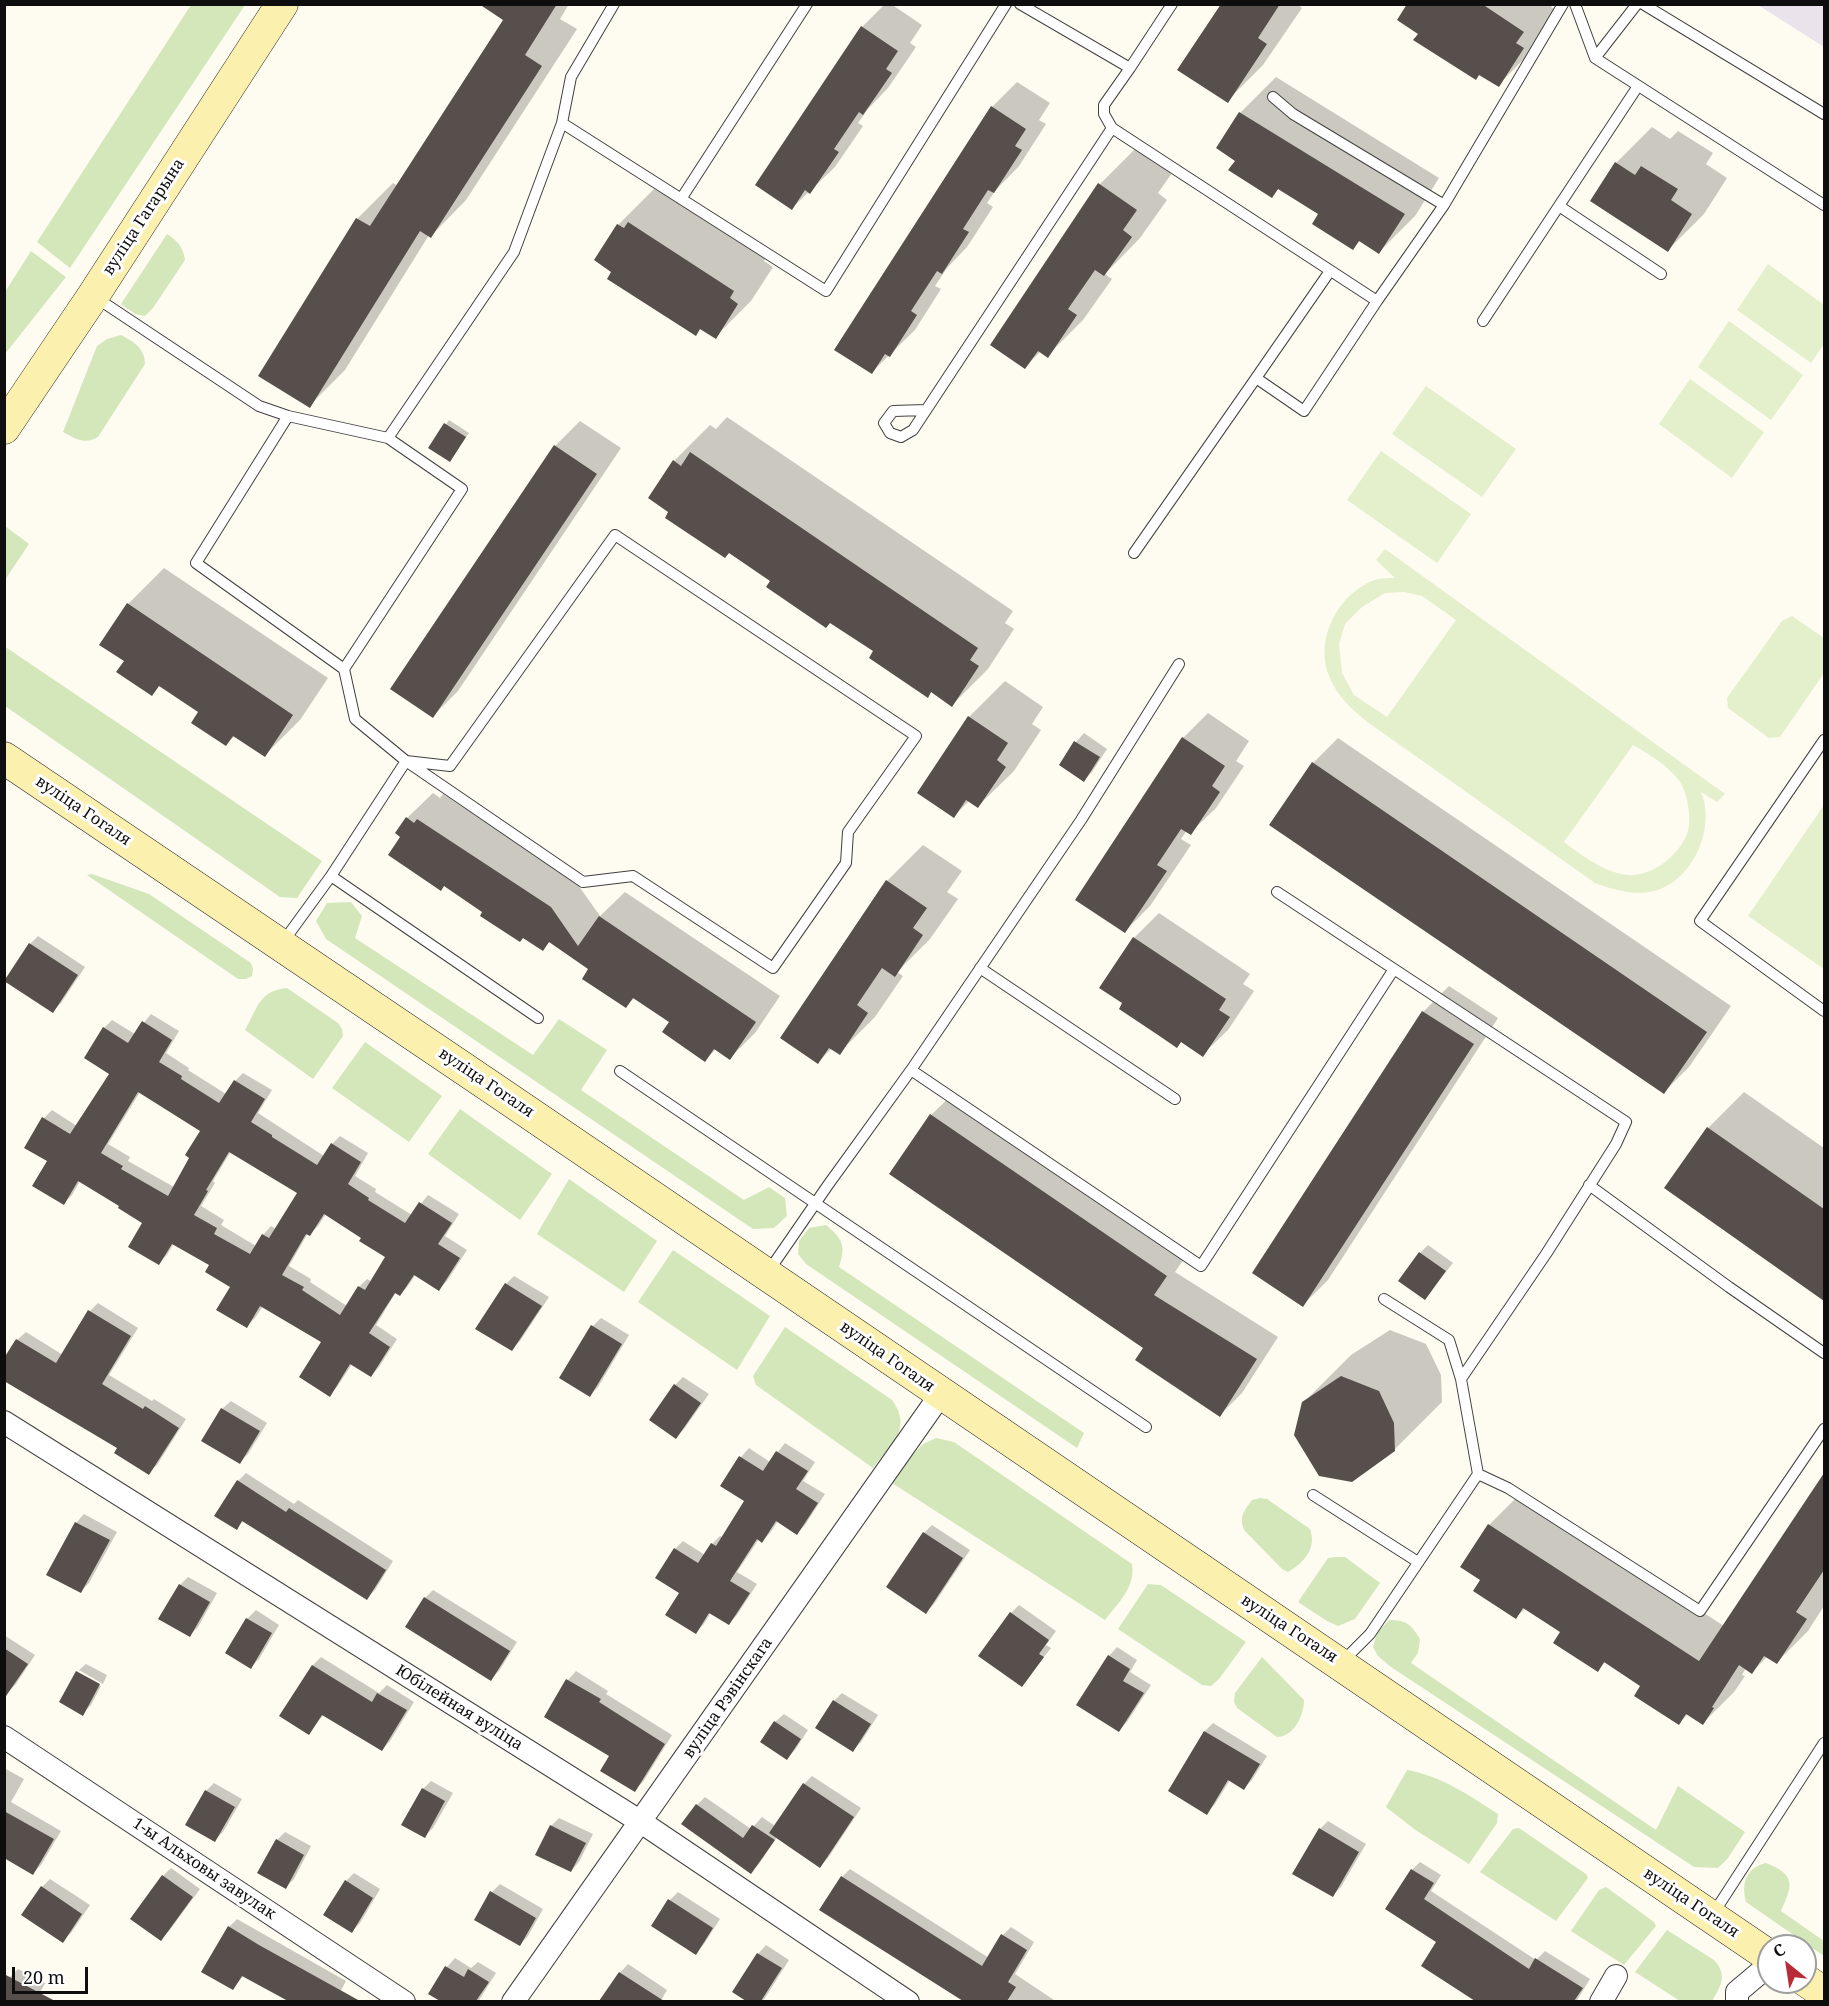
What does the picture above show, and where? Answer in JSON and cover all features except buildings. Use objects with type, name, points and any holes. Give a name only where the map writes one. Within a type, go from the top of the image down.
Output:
[{"type":"main road","name":"вуліца Гагарына","points":[[4,429],[282,4]]},
{"type":"main road","name":"вуліца Гогаля","points":[[4,758],[767,1273],[941,1394],[1341,1663],[1757,1948]]},
{"type":"street","name":"вуліца Рэвінскага","points":[[513,2001],[941,1394]]},
{"type":"street","name":"Юбілейная вуліца","points":[[4,1422],[641,1822],[901,1999]]},
{"type":"street","name":"1-ы Альховы завулак","points":[[4,1737],[404,2001]]},
{"type":"street","points":[[1602,2001],[1616,1976]]},
{"type":"street","points":[[1735,1998],[1757,1977]]},
{"type":"lane","points":[[388,438],[514,252],[562,123],[571,77],[614,4]]},
{"type":"lane","points":[[681,199],[807,4]]},
{"type":"lane","points":[[562,123],[826,291],[1006,4]]},
{"type":"lane","points":[[1020,4],[1130,68]]},
{"type":"lane","points":[[1172,4],[1104,105],[1104,114],[1112,128],[1377,301]]},
{"type":"lane","points":[[1256,378],[1305,411],[1377,301],[1444,205],[1563,4]]},
{"type":"lane","points":[[1575,4],[1595,58],[1824,205]]},
{"type":"lane","points":[[1595,58],[1637,4]]},
{"type":"lane","points":[[1644,4],[1824,114]]},
{"type":"lane","points":[[1482,321],[1638,86]]},
{"type":"lane","points":[[1273,98],[1293,114],[1444,205]]},
{"type":"lane","points":[[926,410],[1112,128]]},
{"type":"lane","points":[[1559,206],[1661,274]]},
{"type":"lane","points":[[1134,553],[1330,270]]},
{"type":"lane","points":[[93,296],[259,406],[288,416],[388,438],[462,489],[344,669]]},
{"type":"lane","points":[[288,416],[196,563],[344,669],[355,719],[406,761],[583,882],[633,876],[773,968],[846,862],[848,832],[916,735],[615,535],[450,766],[406,761]]},
{"type":"lane","points":[[767,1273],[911,1070],[1081,820],[1179,664]]},
{"type":"lane","points":[[1824,740],[1700,921],[1824,1011]]},
{"type":"lane","points":[[281,944],[331,876],[406,761]]},
{"type":"lane","points":[[331,876],[538,1018]]},
{"type":"lane","points":[[1277,892],[1626,1122],[1616,1144],[1546,1254],[1461,1379]]},
{"type":"lane","points":[[980,968],[1175,1099]]},
{"type":"lane","points":[[911,1070],[1201,1266],[1394,969]]},
{"type":"lane","points":[[620,1071],[1146,1427]]},
{"type":"lane","points":[[1589,1185],[1824,1353]]},
{"type":"lane","points":[[1341,1663],[1370,1634],[1478,1474],[1461,1379],[1449,1340],[1384,1299]]},
{"type":"lane","points":[[1478,1474],[1508,1488],[1700,1611],[1824,1430]]},
{"type":"lane","points":[[1313,1495],[1418,1562]]},
{"type":"lane","points":[[1711,1916],[1824,1743]]},
{"type":"shaded area","points":[[1758,5],[1824,5],[1824,47]]},
{"type":"green space","points":[[191,5],[245,5],[70,268],[37,242]]},
{"type":"green space","points":[[167,234],[179,245],[185,260],[153,308],[145,316],[135,314],[121,304]]},
{"type":"green space","points":[[31,251],[66,277],[5,354],[5,292]]},
{"type":"green space","points":[[1768,264],[1824,305],[1824,344],[1811,363],[1737,310]]},
{"type":"green space","points":[[1729,321],[1803,375],[1771,420],[1698,367]]},
{"type":"green space","points":[[121,335],[141,350],[145,364],[98,437],[88,441],[76,439],[63,432],[97,346],[107,339]]},
{"type":"green space","points":[[1690,379],[1764,432],[1732,478],[1659,424]]},
{"type":"green space","points":[[1426,386],[1516,449],[1482,497],[1392,434]]},
{"type":"green space","points":[[1381,451],[1471,514],[1437,563],[1347,500]]},
{"type":"green space","points":[[5,526],[29,544],[5,580]]},
{"type":"green space","points":[[1385,549],[1725,794],[1717,802],[1701,792],[1705,806],[1703,837],[1690,865],[1680,876],[1654,891],[1639,893],[1624,892],[1595,883],[1366,721],[1345,702],[1333,685],[1326,664],[1327,635],[1339,609],[1348,597],[1372,581],[1395,578],[1376,560]],"holes":[[[1404,592],[1422,596],[1456,620],[1387,717],[1354,695],[1342,673],[1339,644],[1345,624],[1362,607],[1385,593]],[[1633,745],[1676,776],[1683,786],[1687,799],[1689,820],[1685,839],[1674,854],[1651,870],[1625,875],[1606,869],[1564,842]]]},
{"type":"green space","points":[[1792,616],[1824,638],[1824,673],[1780,737],[1769,738],[1728,708],[1727,698],[1782,621]]},
{"type":"green space","points":[[4,646],[322,861],[297,898],[280,897],[5,706]]},
{"type":"green space","points":[[1824,805],[1824,969],[1748,916]]},
{"type":"green space","points":[[92,874],[149,894],[251,963],[252,976],[238,979],[87,875]]},
{"type":"green space","points":[[351,902],[362,916],[355,938],[533,1055],[559,1019],[607,1050],[581,1090],[744,1200],[769,1187],[785,1198],[787,1216],[774,1228],[753,1229],[326,939],[316,921],[327,903]]},
{"type":"green space","points":[[287,988],[338,1023],[342,1029],[343,1036],[313,1079],[245,1030],[265,997],[270,993]]},
{"type":"green space","points":[[365,1042],[442,1096],[409,1142],[332,1088]]},
{"type":"green space","points":[[460,1109],[552,1174],[520,1220],[428,1154]]},
{"type":"green space","points":[[569,1179],[657,1241],[624,1292],[537,1234]]},
{"type":"green space","points":[[826,1225],[842,1243],[839,1267],[1084,1433],[1077,1448],[806,1264],[798,1254],[799,1241],[809,1228]]},
{"type":"green space","points":[[673,1250],[770,1316],[737,1370],[638,1302]]},
{"type":"green space","points":[[785,1327],[892,1400],[898,1410],[900,1428],[892,1444],[873,1468],[756,1385],[753,1376]]},
{"type":"green space","points":[[936,1438],[954,1442],[1132,1564],[1133,1572],[1129,1587],[1105,1620],[892,1483],[923,1444]]},
{"type":"green space","points":[[1267,1499],[1310,1529],[1312,1542],[1308,1554],[1288,1572],[1282,1569],[1245,1531],[1243,1526],[1242,1518],[1247,1508],[1252,1500]]},
{"type":"green space","points":[[1345,1557],[1380,1583],[1355,1619],[1338,1626],[1298,1602],[1328,1558]]},
{"type":"green space","points":[[1148,1584],[1161,1585],[1246,1642],[1219,1679],[1211,1686],[1202,1685],[1118,1629]]},
{"type":"green space","points":[[1389,1620],[1408,1624],[1420,1639],[1418,1653],[1411,1663],[1656,1830],[1678,1786],[1745,1832],[1728,1858],[1718,1868],[1694,1867],[1391,1667],[1378,1656],[1373,1647],[1377,1633]]},
{"type":"green space","points":[[1262,1657],[1304,1700],[1297,1724],[1283,1736],[1277,1737],[1237,1708],[1234,1702],[1235,1693]]},
{"type":"green space","points":[[1407,1770],[1443,1782],[1498,1814],[1497,1823],[1469,1864],[1414,1829],[1386,1807]]},
{"type":"green space","points":[[1519,1828],[1586,1874],[1588,1878],[1556,1921],[1480,1872],[1513,1829]]},
{"type":"green space","points":[[1766,1863],[1776,1867],[1787,1877],[1788,1895],[1781,1911],[1814,1934],[1792,1934],[1746,1902],[1744,1889],[1747,1877],[1759,1865]]},
{"type":"green space","points":[[1606,1887],[1654,1922],[1656,1926],[1624,1965],[1571,1931],[1599,1890]]},
{"type":"green space","points":[[1667,1930],[1714,1960],[1718,1965],[1722,1981],[1712,2001],[1680,2001],[1635,1972]]},
{"type":"green space","points":[[1817,1936],[1824,1941],[1824,1956],[1817,1951]]}]
